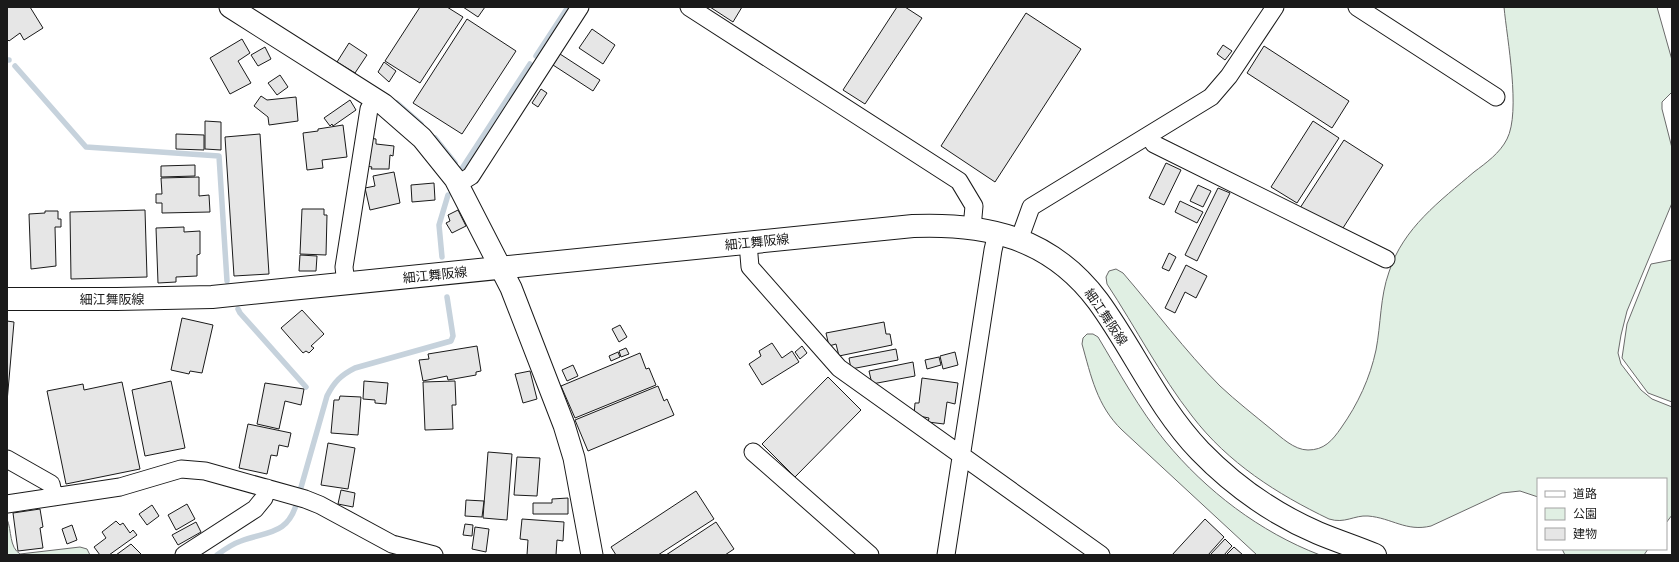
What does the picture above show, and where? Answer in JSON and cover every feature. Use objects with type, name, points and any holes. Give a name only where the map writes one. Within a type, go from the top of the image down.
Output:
[{"type":"main road","name":"細江舞阪線","points":[[7,299],[182,299],[266,293],[913,226],[972,228],[997,233],[1019,240],[1045,253],[1082,283],[1106,314],[1163,405],[1195,445],[1220,470],[1260,501],[1291,520],[1318,533],[1375,555]]},
{"type":"street","points":[[230,7],[375,99],[403,120],[422,138],[458,184],[510,288],[569,442],[577,469],[592,555]]},
{"type":"street","points":[[458,184],[471,176],[580,7]]},
{"type":"street","points":[[689,7],[959,181],[974,206],[972,228]]},
{"type":"street","points":[[1019,240],[1031,207],[1200,105],[1221,87],[1275,7]]},
{"type":"street","points":[[1357,7],[1496,96]]},
{"type":"street","points":[[346,284],[344,268],[369,109],[375,99]]},
{"type":"street","points":[[1149,136],[1154,144],[1386,259]]},
{"type":"street","points":[[946,555],[993,250],[997,233]]},
{"type":"street","points":[[748,243],[750,267],[839,368],[1101,555]]},
{"type":"street","points":[[753,452],[870,555]]},
{"type":"street","points":[[7,459],[51,484],[54,497]]},
{"type":"street","points":[[7,504],[120,487],[180,469],[205,471],[267,488],[320,505],[392,544],[434,555]]},
{"type":"street","points":[[184,555],[255,509],[264,498],[267,488]]},
{"type":"green space","points":[[1504,7],[1657,7],[1672,60],[1672,92],[1662,102],[1662,109],[1672,148],[1672,203],[1627,311],[1618,353],[1621,364],[1641,390],[1652,399],[1672,407],[1672,515],[1667,522],[1667,478],[1537,478],[1537,497],[1520,491],[1502,493],[1431,526],[1406,526],[1377,517],[1368,516],[1345,520],[1329,519],[1291,499],[1254,476],[1237,463],[1206,433],[1180,400],[1159,368],[1107,284],[1106,277],[1109,271],[1116,269],[1123,273],[1207,373],[1239,403],[1283,439],[1298,448],[1308,450],[1314,450],[1327,444],[1347,419],[1367,381],[1378,340],[1382,301],[1386,281],[1395,256],[1403,242],[1424,216],[1501,149],[1507,139],[1511,127],[1513,111],[1510,56]]},
{"type":"green space","points":[[1672,260],[1672,402],[1648,393],[1622,358],[1627,324],[1651,264]]},
{"type":"green space","points":[[1087,334],[1093,334],[1098,337],[1156,429],[1198,477],[1235,508],[1255,522],[1276,535],[1320,555],[1257,555],[1122,430],[1106,411],[1096,390],[1082,344],[1083,338]]},
{"type":"green space","points":[[7,519],[12,543],[16,551],[20,554],[80,547],[87,549],[90,555],[7,555]]},
{"type":"green space","points":[[1562,550],[1647,550],[1644,555],[1565,555]]},
{"type":"building","points":[[7,7],[30,7],[43,28],[24,40],[20,33],[9,41],[7,39]]},
{"type":"building","points":[[420,7],[447,7],[463,17],[420,83],[385,61]]},
{"type":"building","points":[[463,7],[485,7],[478,17]]},
{"type":"building","points":[[710,7],[742,7],[733,22]]},
{"type":"building","points":[[897,7],[905,7],[922,18],[865,104],[843,90]]},
{"type":"building","points":[[1026,13],[1081,49],[995,182],[941,146]]},
{"type":"building","points":[[467,19],[516,51],[462,134],[413,103]]},
{"type":"building","points":[[592,29],[615,45],[603,64],[579,48]]},
{"type":"building","points":[[242,39],[250,53],[238,61],[251,83],[230,94],[210,58]]},
{"type":"building","points":[[349,43],[367,55],[355,73],[337,62]]},
{"type":"building","points":[[1223,45],[1232,51],[1225,60],[1217,54]]},
{"type":"building","points":[[1264,46],[1349,101],[1332,128],[1247,73]]},
{"type":"building","points":[[265,47],[271,59],[258,66],[251,55]]},
{"type":"building","points":[[560,54],[600,80],[593,91],[553,65]]},
{"type":"building","points":[[384,62],[396,71],[389,82],[378,72]]},
{"type":"building","points":[[280,75],[288,87],[277,95],[268,83]]},
{"type":"building","points":[[541,89],[547,93],[538,107],[532,103]]},
{"type":"building","points":[[261,96],[267,100],[296,97],[298,121],[269,125],[268,117],[254,106]]},
{"type":"building","points":[[350,100],[356,110],[333,126],[332,124],[330,126],[324,118]]},
{"type":"building","points":[[205,121],[221,122],[221,150],[205,149]]},
{"type":"building","points":[[1313,121],[1339,138],[1297,203],[1271,187]]},
{"type":"building","points":[[343,125],[347,157],[322,160],[323,168],[307,170],[303,133]]},
{"type":"building","points":[[176,134],[204,135],[204,150],[176,149]]},
{"type":"building","points":[[260,134],[269,274],[234,276],[225,137]]},
{"type":"building","points":[[369,138],[376,139],[376,144],[394,146],[393,156],[390,155],[389,169],[371,169],[372,167],[366,166]]},
{"type":"building","points":[[1344,140],[1383,165],[1343,228],[1300,208]]},
{"type":"building","points":[[1166,163],[1181,170],[1164,205],[1149,198]]},
{"type":"building","points":[[195,165],[195,176],[161,177],[161,166]]},
{"type":"building","points":[[394,172],[400,203],[370,210],[365,188],[375,186],[373,176]]},
{"type":"building","points":[[199,177],[199,196],[209,195],[210,212],[162,213],[162,203],[156,203],[156,194],[162,194],[161,178]]},
{"type":"building","points":[[434,183],[435,200],[412,202],[411,185]]},
{"type":"building","points":[[1198,185],[1211,191],[1203,207],[1190,201]]},
{"type":"building","points":[[1218,188],[1230,193],[1197,261],[1185,255]]},
{"type":"building","points":[[1180,201],[1203,212],[1197,223],[1175,212]]},
{"type":"building","points":[[302,209],[324,209],[324,215],[327,215],[326,255],[300,254]]},
{"type":"building","points":[[145,210],[147,277],[71,279],[70,212]]},
{"type":"building","points":[[458,210],[466,226],[452,233],[446,223],[450,221],[448,215]]},
{"type":"building","points":[[45,211],[58,211],[58,219],[61,219],[61,227],[55,227],[56,266],[31,269],[29,214],[45,213]]},
{"type":"building","points":[[184,227],[184,232],[200,231],[200,254],[197,255],[197,276],[176,277],[176,282],[158,283],[156,228]]},
{"type":"building","points":[[1169,253],[1176,257],[1169,271],[1162,268]]},
{"type":"building","points":[[300,255],[317,256],[316,271],[299,271]]},
{"type":"building","points":[[1186,265],[1207,276],[1196,298],[1185,292],[1175,313],[1165,308]]},
{"type":"building","points":[[302,310],[324,334],[311,346],[314,348],[309,353],[306,351],[303,353],[281,328]]},
{"type":"building","points":[[182,318],[213,325],[202,373],[190,371],[189,374],[171,370]]},
{"type":"building","points":[[7,321],[14,322],[7,402]]},
{"type":"building","points":[[884,322],[886,334],[890,334],[892,345],[839,356],[836,344],[829,346],[826,333]]},
{"type":"building","points":[[620,325],[627,337],[619,342],[612,329]]},
{"type":"building","points":[[772,343],[782,358],[792,351],[799,362],[762,385],[749,364],[761,356],[759,351]]},
{"type":"building","points":[[477,346],[481,371],[476,372],[476,375],[448,380],[447,376],[423,381],[419,360],[429,359],[428,354]]},
{"type":"building","points":[[802,346],[807,353],[800,359],[795,352]]},
{"type":"building","points":[[626,348],[629,354],[621,357],[619,351]]},
{"type":"building","points":[[896,349],[898,360],[851,369],[849,358]]},
{"type":"building","points":[[618,352],[620,357],[611,361],[609,356]]},
{"type":"building","points":[[955,352],[958,365],[943,369],[940,356]]},
{"type":"building","points":[[640,353],[646,369],[649,368],[656,385],[575,418],[561,386]]},
{"type":"building","points":[[939,357],[941,365],[927,369],[925,360]]},
{"type":"building","points":[[913,362],[915,376],[872,384],[869,371]]},
{"type":"building","points":[[573,365],[578,376],[567,381],[562,370]]},
{"type":"building","points":[[530,371],[537,399],[523,403],[515,374]]},
{"type":"building","points":[[828,377],[861,410],[795,477],[762,444]]},
{"type":"building","points":[[922,378],[958,383],[955,404],[947,402],[944,424],[928,422],[929,418],[914,415],[915,403],[919,403]]},
{"type":"building","points":[[171,381],[185,448],[145,456],[132,390]]},
{"type":"building","points":[[364,381],[388,383],[386,404],[375,403],[375,400],[363,399]]},
{"type":"building","points":[[455,381],[456,405],[452,405],[453,429],[425,430],[423,382]]},
{"type":"building","points":[[122,382],[140,469],[66,484],[47,391],[83,384],[84,390]]},
{"type":"building","points":[[265,383],[304,389],[301,405],[285,401],[279,429],[257,424]]},
{"type":"building","points":[[658,386],[664,401],[667,399],[674,415],[588,451],[575,420]]},
{"type":"building","points":[[340,396],[361,397],[358,435],[331,433],[334,400],[339,400]]},
{"type":"building","points":[[248,424],[291,433],[288,447],[279,445],[277,456],[271,455],[267,474],[239,468]]},
{"type":"building","points":[[328,443],[355,448],[348,489],[321,485]]},
{"type":"building","points":[[488,452],[512,454],[507,520],[483,518]]},
{"type":"building","points":[[517,457],[540,458],[537,496],[514,495]]},
{"type":"building","points":[[341,490],[355,493],[353,507],[338,504]]},
{"type":"building","points":[[696,491],[714,519],[658,555],[616,555],[611,547]]},
{"type":"building","points":[[568,498],[568,514],[533,514],[533,503],[552,503],[552,499]]},
{"type":"building","points":[[466,500],[484,501],[482,517],[465,516]]},
{"type":"building","points":[[187,504],[195,519],[176,530],[168,515]]},
{"type":"building","points":[[152,505],[159,516],[147,525],[139,514]]},
{"type":"building","points":[[40,509],[43,527],[40,528],[43,548],[18,551],[13,513]]},
{"type":"building","points":[[522,519],[564,522],[563,541],[557,540],[556,555],[527,555],[528,540],[520,539]]},
{"type":"building","points":[[1205,519],[1224,537],[1208,555],[1172,555]]},
{"type":"building","points":[[116,521],[120,525],[123,523],[130,533],[133,530],[137,535],[109,555],[100,555],[94,547],[106,538],[102,532]]},
{"type":"building","points":[[196,522],[201,532],[178,545],[172,535]]},
{"type":"building","points":[[716,522],[734,549],[725,555],[666,555]]},
{"type":"building","points":[[465,524],[473,525],[472,536],[463,535]]},
{"type":"building","points":[[72,525],[77,540],[67,544],[62,529]]},
{"type":"building","points":[[475,527],[489,529],[486,552],[472,549]]},
{"type":"building","points":[[1225,539],[1232,546],[1224,555],[1210,555]]},
{"type":"building","points":[[131,544],[142,555],[116,555]]},
{"type":"building","points":[[1234,547],[1243,555],[1226,555]]},
{"type":"waterway","points":[[536,56],[568,7]]},
{"type":"waterway","points":[[458,172],[461,170],[530,64]]},
{"type":"waterway","points":[[15,66],[86,147],[219,156],[227,281]]},
{"type":"waterway","points":[[397,103],[421,124]]},
{"type":"waterway","points":[[435,138],[455,163]]},
{"type":"waterway","points":[[442,257],[439,225],[448,195]]},
{"type":"waterway","points":[[300,491],[327,396],[335,383],[342,376],[355,368],[451,341],[453,336],[447,297]]},
{"type":"waterway","points":[[238,309],[306,387]]},
{"type":"waterway","points":[[217,555],[238,542],[276,530],[288,521],[297,502]]}]
